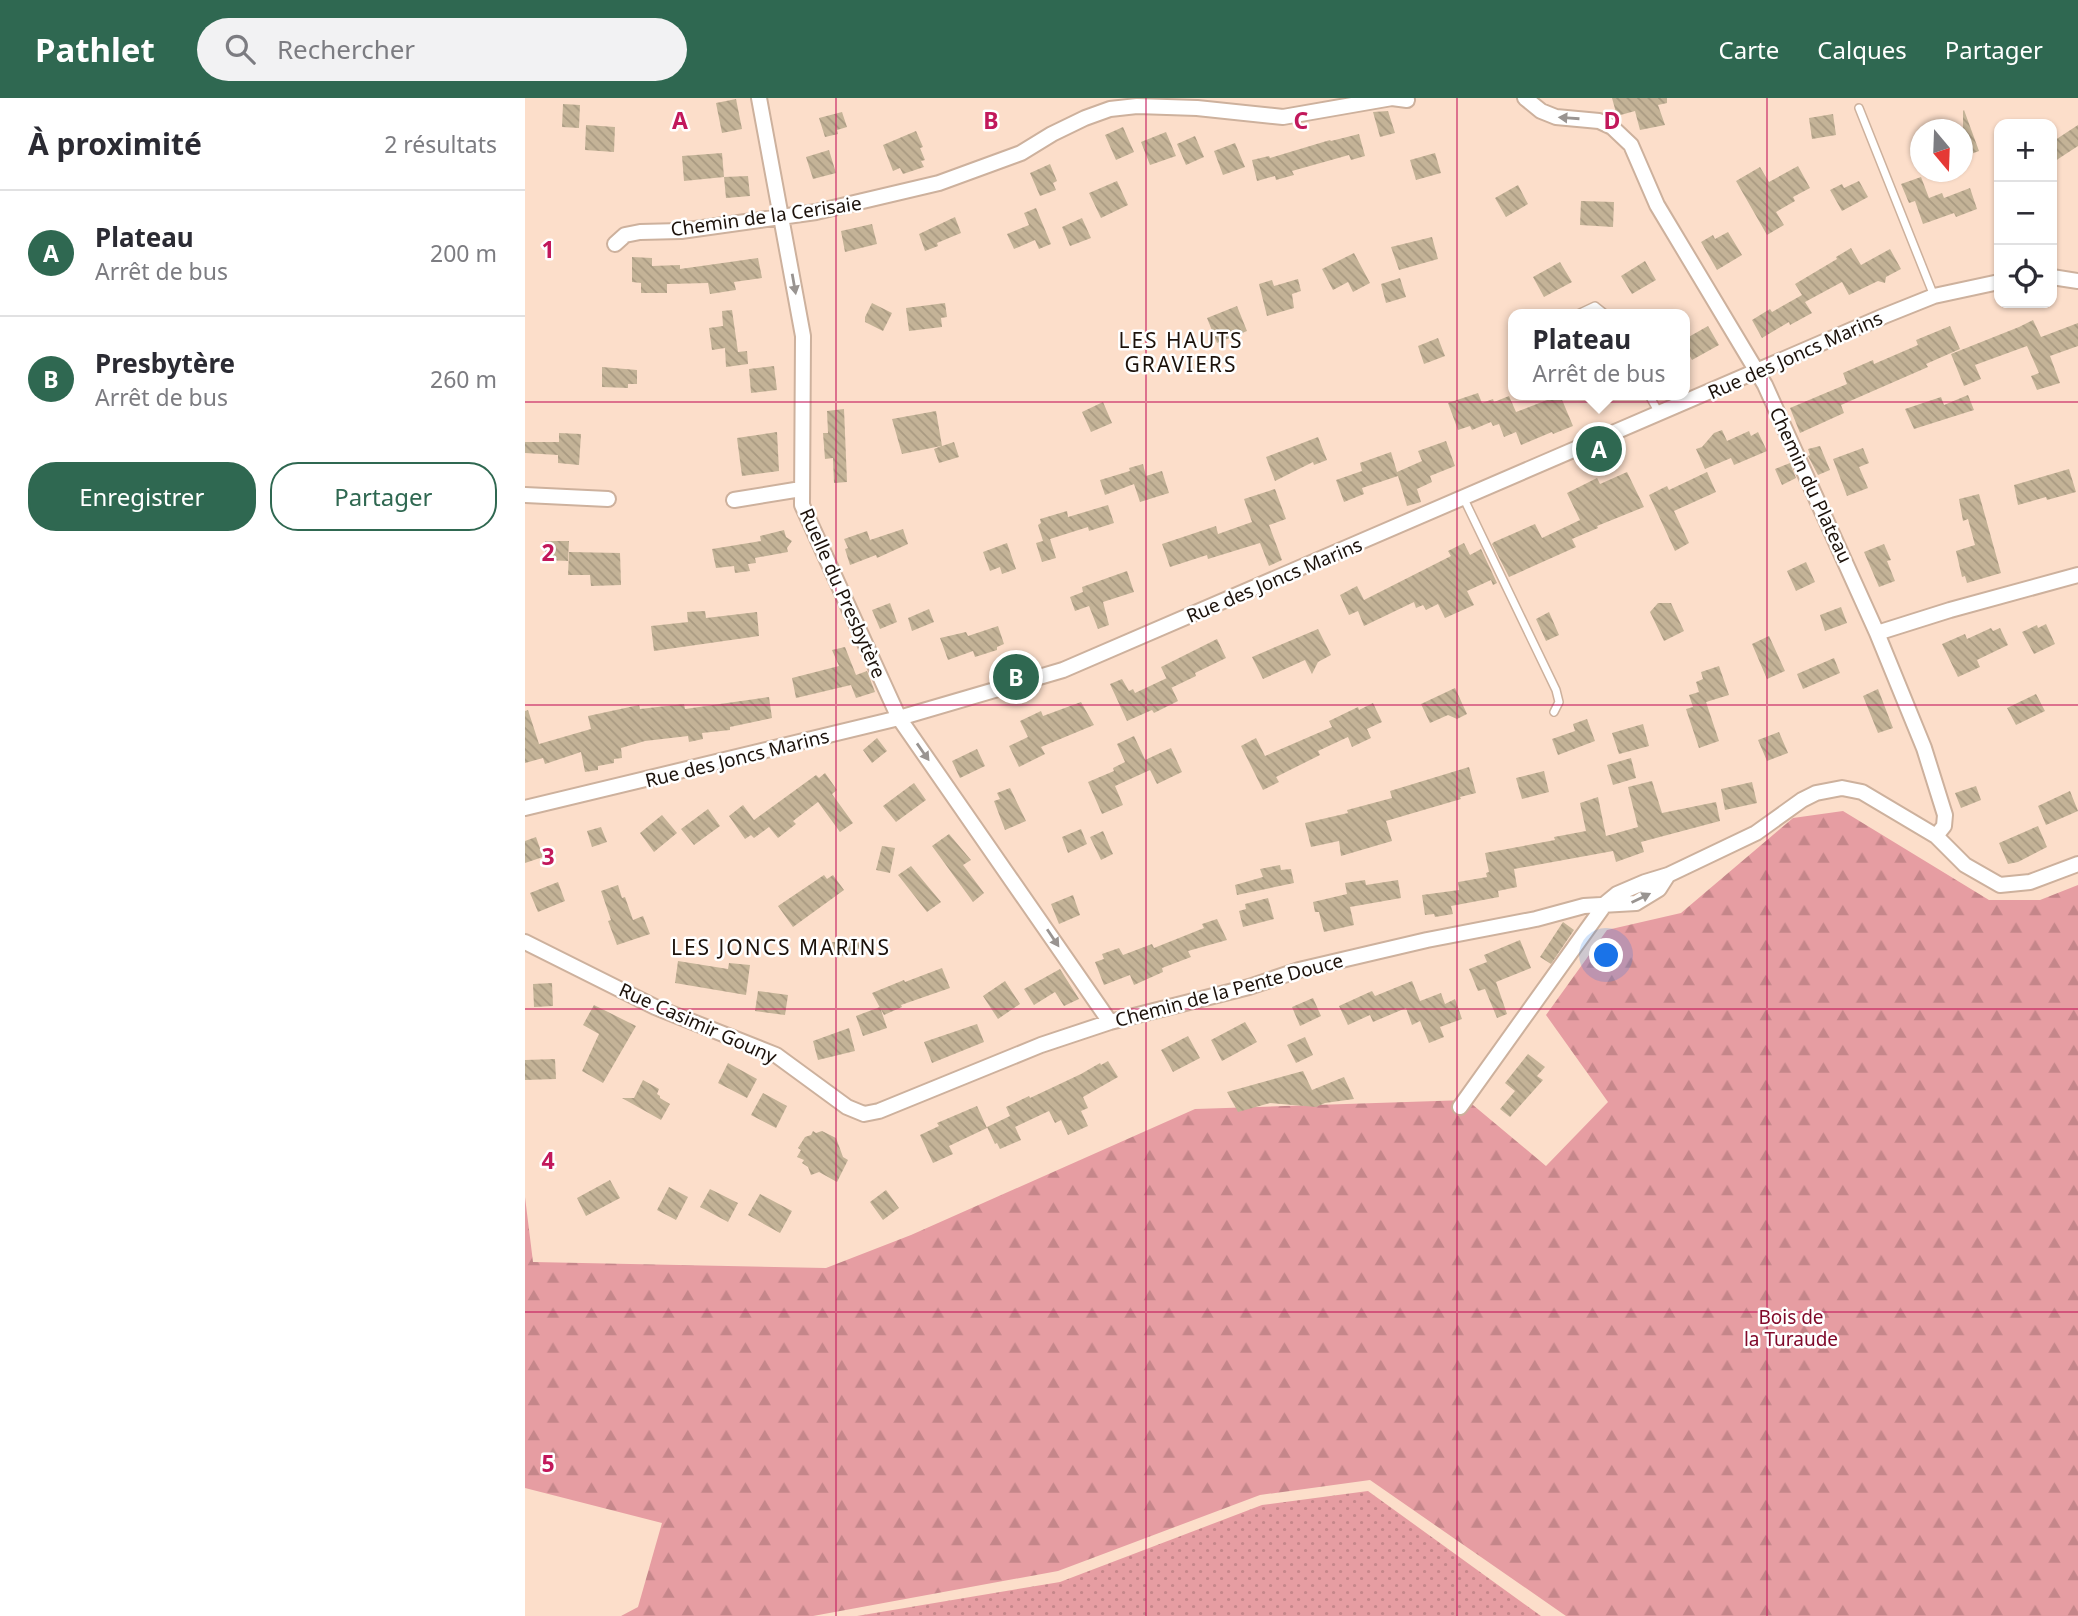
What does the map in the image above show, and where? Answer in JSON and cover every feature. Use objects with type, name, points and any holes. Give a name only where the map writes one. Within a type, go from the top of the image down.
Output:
[{"type":"street","name":"Ruelle du Presbytère","points":[[759,98],[803,336],[802,505],[899,718],[1110,1022]]},
{"type":"street","name":"Chemin de la Cerisaie","points":[[615,244],[625,235],[640,232],[681,231],[781,217],[860,203],[939,183],[1021,153],[1085,118],[1110,110],[1137,107],[1197,108],[1283,117],[1317,103],[1392,98],[1407,100]]},
{"type":"street","name":"Chemin du Plateau","points":[[1525,98],[1541,111],[1556,117],[1599,121],[1612,127],[1631,145],[1649,187],[1702,283],[1757,371],[1877,633],[1924,748],[1945,815],[1944,826],[1935,836]]},
{"type":"street","points":[[2057,278],[2078,281]]},
{"type":"street","name":"Rue des Joncs Marins","points":[[525,808],[899,718],[1063,670],[1934,296],[1994,283]]},
{"type":"street","points":[[734,500],[801,489]]},
{"type":"street","points":[[525,495],[608,499]]},
{"type":"street","points":[[1877,633],[2078,575]]},
{"type":"street","points":[[1460,1107],[1605,903],[1617,894],[1668,875],[1756,833],[1802,800],[1826,790],[1842,788],[1862,792],[1935,836],[1965,865],[2000,885],[2030,882],[2078,864]]},
{"type":"street","name":"Chemin de la Pente Douce","points":[[864,1114],[887,1108],[1041,1045],[1110,1022],[1249,987],[1312,967],[1605,903]]},
{"type":"street","name":"Rue Casimir Gouny","points":[[525,942],[655,1007],[776,1055],[848,1107],[864,1114]]},
{"type":"lane","points":[[1859,108],[1934,296]]},
{"type":"lane","points":[[1652,400],[1659,414]]},
{"type":"lane","points":[[1464,499],[1556,690],[1559,702],[1554,712]]},
{"type":"green space","name":"Bois de la Turaude","points":[[1843,811],[1989,900],[2040,900],[2078,885],[2078,1616],[1566,1616],[1370,1480],[1260,1495],[1058,1571],[813,1616],[621,1616],[638,1607],[662,1523],[525,1488],[525,1197],[533,1262],[826,1268],[911,1235],[1195,1109],[1467,1100],[1546,1166],[1608,1102],[1546,1015],[1607,930],[1681,913],[1793,818]]},
{"type":"green space","points":[[1368,1491],[1541,1616],[857,1616],[1060,1582],[1262,1505]]},
{"type":"building","points":[[1612,98],[1667,98],[1667,103],[1658,105],[1665,125],[1640,130],[1635,111],[1617,116]]},
{"type":"building","points":[[736,99],[742,129],[722,133],[716,103]]},
{"type":"building","points":[[563,104],[580,105],[579,128],[562,127]]},
{"type":"building","points":[[1388,111],[1395,133],[1380,137],[1373,112]]},
{"type":"building","points":[[842,112],[847,127],[837,130],[838,134],[825,137],[819,118]]},
{"type":"building","points":[[1833,114],[1836,135],[1812,139],[1809,118]]},
{"type":"building","points":[[586,125],[615,127],[614,152],[585,150]]},
{"type":"building","points":[[2078,125],[2078,146],[2057,160],[2057,139]]},
{"type":"building","points":[[1123,127],[1134,152],[1116,160],[1105,135]]},
{"type":"building","points":[[916,131],[923,147],[920,148],[925,160],[921,161],[924,167],[903,174],[900,168],[893,171],[883,145]]},
{"type":"building","points":[[1166,132],[1176,156],[1150,165],[1141,142]]},
{"type":"building","points":[[1359,134],[1365,156],[1351,160],[1349,155],[1292,171],[1294,175],[1257,181],[1252,160],[1270,158]]},
{"type":"building","points":[[1973,135],[1979,151],[1973,153]]},
{"type":"building","points":[[1195,136],[1204,157],[1186,165],[1177,144]]},
{"type":"building","points":[[1235,143],[1245,167],[1223,175],[1214,151]]},
{"type":"building","points":[[829,150],[836,173],[813,179],[806,157]]},
{"type":"building","points":[[722,153],[724,177],[684,181],[682,156]]},
{"type":"building","points":[[1435,153],[1441,173],[1416,180],[1410,160]]},
{"type":"building","points":[[1050,164],[1057,181],[1053,183],[1056,190],[1040,196],[1030,173]]},
{"type":"building","points":[[1798,166],[1810,188],[1793,197],[1795,201],[1776,212],[1784,225],[1767,235],[1736,181],[1760,167],[1769,182]]},
{"type":"building","points":[[748,176],[750,196],[726,198],[724,177]]},
{"type":"building","points":[[1117,181],[1128,205],[1101,218],[1089,193]]},
{"type":"building","points":[[1859,181],[1868,197],[1842,211],[1830,190],[1842,184],[1844,188]]},
{"type":"building","points":[[1910,181],[1923,182],[1929,198],[1942,193],[1944,198],[1970,188],[1977,209],[1956,217],[1954,213],[1923,224],[1915,201],[1909,203],[1901,184]]},
{"type":"building","points":[[1518,185],[1528,204],[1506,217],[1495,198]]},
{"type":"building","points":[[1581,201],[1614,202],[1613,227],[1580,225]]},
{"type":"building","points":[[1036,208],[1051,244],[1039,249],[1035,240],[1014,249],[1007,234],[1029,225],[1024,213]]},
{"type":"building","points":[[955,217],[961,233],[925,251],[919,234]]},
{"type":"building","points":[[1082,218],[1091,238],[1070,246],[1062,227]]},
{"type":"building","points":[[872,224],[877,244],[845,252],[841,231]]},
{"type":"building","points":[[1728,232],[1742,255],[1717,270],[1701,242],[1713,235],[1715,239]]},
{"type":"building","points":[[1432,237],[1438,259],[1399,270],[1391,247]]},
{"type":"building","points":[[1851,248],[1861,265],[1890,249],[1901,269],[1886,277],[1885,283],[1878,281],[1849,295],[1842,282],[1805,302],[1812,313],[1790,325],[1789,322],[1762,338],[1752,320],[1802,295],[1795,284]]},
{"type":"building","points":[[1354,253],[1370,283],[1353,292],[1348,282],[1333,290],[1322,269]]},
{"type":"building","points":[[632,257],[652,258],[652,266],[680,265],[680,269],[758,258],[762,278],[734,282],[736,290],[710,294],[708,283],[667,284],[667,293],[641,293],[641,283],[632,282]]},
{"type":"building","points":[[1645,261],[1656,280],[1632,294],[1621,276]]},
{"type":"building","points":[[1560,262],[1572,282],[1544,297],[1533,277]]},
{"type":"building","points":[[1400,278],[1406,297],[1386,303],[1381,284]]},
{"type":"building","points":[[1298,279],[1301,291],[1292,294],[1294,308],[1267,316],[1259,284],[1272,280],[1274,286]]},
{"type":"building","points":[[872,303],[892,313],[883,331],[865,322]]},
{"type":"building","points":[[945,303],[947,317],[941,318],[942,327],[909,331],[906,308]]},
{"type":"building","points":[[1237,306],[1247,331],[1217,343],[1207,318]]},
{"type":"building","points":[[732,310],[738,352],[747,351],[748,364],[726,367],[725,348],[712,350],[709,328],[723,326],[722,311]]},
{"type":"building","points":[[2033,320],[2041,337],[2078,323],[2078,346],[2050,356],[2060,383],[2037,390],[2031,376],[2039,373],[2027,346],[1975,365],[1981,379],[1964,386],[1951,354]]},
{"type":"building","points":[[1708,326],[1719,345],[1692,360],[1690,336]]},
{"type":"building","points":[[1950,326],[1960,349],[1926,364],[1928,367],[1841,405],[1844,413],[1800,433],[1790,408],[1847,384],[1843,373],[1873,360],[1874,364],[1918,345],[1916,340]]},
{"type":"building","points":[[1438,338],[1445,356],[1424,364],[1418,346]]},
{"type":"building","points":[[774,366],[777,390],[751,393],[749,369]]},
{"type":"building","points":[[602,367],[637,370],[637,384],[628,384],[628,388],[602,387]]},
{"type":"building","points":[[1478,393],[1482,403],[1508,396],[1516,412],[1547,400],[1562,400],[1573,426],[1521,445],[1516,432],[1504,437],[1499,424],[1493,426],[1491,422],[1472,430],[1470,426],[1458,430],[1448,403]]},
{"type":"building","points":[[1968,395],[1974,410],[1914,429],[1905,409],[1941,397],[1944,405]]},
{"type":"building","points":[[1103,402],[1112,423],[1091,432],[1082,412]]},
{"type":"building","points":[[844,409],[847,482],[834,483],[833,458],[825,459],[823,433],[828,433],[827,411]]},
{"type":"building","points":[[936,411],[942,446],[954,442],[959,457],[939,463],[934,449],[941,446],[902,454],[892,419]]},
{"type":"building","points":[[1722,430],[1727,441],[1749,431],[1751,436],[1758,432],[1767,451],[1734,465],[1731,458],[1705,469],[1696,449],[1702,447],[1714,433]]},
{"type":"building","points":[[777,432],[779,471],[742,476],[737,438]]},
{"type":"building","points":[[559,433],[581,434],[579,465],[558,463],[558,455],[525,453],[525,442],[559,442]]},
{"type":"building","points":[[1318,437],[1327,460],[1314,465],[1313,462],[1275,481],[1266,457]]},
{"type":"building","points":[[1446,441],[1455,466],[1430,476],[1432,482],[1417,489],[1421,502],[1407,506],[1398,476],[1362,488],[1364,494],[1344,502],[1336,480],[1362,471],[1360,463],[1391,452],[1397,472],[1422,461],[1418,451]]},
{"type":"building","points":[[1820,446],[1830,470],[1818,475],[1808,456],[1808,449]]},
{"type":"building","points":[[1863,448],[1869,463],[1859,467],[1868,488],[1847,496],[1833,459]]},
{"type":"building","points":[[1790,463],[1796,478],[1782,485],[1775,469]]},
{"type":"building","points":[[1143,464],[1146,476],[1162,471],[1169,493],[1140,502],[1134,484],[1105,495],[1100,480]]},
{"type":"building","points":[[2069,469],[2076,492],[2018,505],[2014,485]]},
{"type":"building","points":[[1627,472],[1644,507],[1597,526],[1598,528],[1572,539],[1576,547],[1509,577],[1492,544],[1494,542],[1535,524],[1542,538],[1580,520],[1567,493],[1597,478],[1600,484]]},
{"type":"building","points":[[1707,472],[1716,492],[1674,511],[1689,543],[1675,551],[1649,495],[1667,486],[1669,490]]},
{"type":"building","points":[[1275,489],[1286,519],[1269,525],[1282,560],[1269,566],[1260,543],[1170,567],[1162,544],[1216,526],[1218,534],[1252,522],[1244,499]]},
{"type":"building","points":[[1979,494],[2001,573],[1967,583],[1965,576],[1962,577],[1956,551],[1975,545],[1968,519],[1963,521],[1959,499]]},
{"type":"building","points":[[1108,505],[1114,523],[1089,531],[1088,527],[1050,539],[1056,558],[1042,562],[1036,543],[1043,541],[1038,525],[1041,523],[1040,519],[1067,511],[1068,517]]},
{"type":"building","points":[[903,529],[908,544],[877,558],[876,555],[850,565],[844,539],[867,531],[870,540]]},
{"type":"building","points":[[784,530],[786,537],[792,541],[787,548],[788,552],[755,558],[756,563],[748,564],[750,571],[735,573],[734,566],[716,568],[712,549],[761,541],[760,536]]},
{"type":"building","points":[[545,541],[569,541],[568,561],[545,560]]},
{"type":"building","points":[[1007,543],[1016,569],[1002,574],[1000,567],[990,571],[983,552]]},
{"type":"building","points":[[1464,543],[1470,555],[1481,549],[1497,583],[1493,585],[1491,580],[1467,591],[1474,605],[1445,618],[1438,604],[1426,610],[1423,605],[1416,608],[1414,602],[1364,626],[1358,611],[1349,615],[1340,595],[1357,586],[1364,600],[1451,556],[1448,551]]},
{"type":"building","points":[[1884,544],[1891,560],[1887,561],[1895,581],[1879,587],[1864,552]]},
{"type":"building","points":[[569,552],[620,553],[621,585],[591,586],[590,575],[568,575]]},
{"type":"building","points":[[1806,562],[1815,582],[1796,591],[1787,571]]},
{"type":"building","points":[[1127,571],[1134,592],[1103,602],[1109,625],[1098,629],[1089,606],[1075,611],[1070,597],[1083,592],[1082,587]]},
{"type":"building","points":[[890,603],[897,622],[880,629],[872,610]]},
{"type":"building","points":[[1658,603],[1671,603],[1684,631],[1664,641],[1650,612]]},
{"type":"building","points":[[1841,607],[1847,623],[1825,631],[1820,615]]},
{"type":"building","points":[[929,609],[934,622],[912,631],[908,618]]},
{"type":"building","points":[[705,611],[706,618],[757,612],[759,636],[654,651],[651,626],[688,622],[687,612]]},
{"type":"building","points":[[1549,612],[1559,635],[1546,641],[1536,619]]},
{"type":"building","points":[[2046,624],[2055,644],[2034,654],[2022,632]]},
{"type":"building","points":[[998,626],[1004,644],[997,647],[997,650],[975,657],[973,651],[948,660],[940,638],[966,632],[968,636]]},
{"type":"building","points":[[1991,628],[1993,631],[2000,628],[2008,645],[1977,660],[1980,667],[1958,677],[1942,644],[1965,634],[1967,639]]},
{"type":"building","points":[[1318,629],[1331,655],[1318,662],[1312,674],[1305,660],[1263,679],[1252,657]]},
{"type":"building","points":[[1769,636],[1785,671],[1767,679],[1752,644]]},
{"type":"building","points":[[1217,639],[1226,658],[1171,688],[1161,667]]},
{"type":"building","points":[[845,647],[856,675],[867,671],[875,692],[856,698],[851,685],[796,698],[792,678],[839,666],[832,650]]},
{"type":"building","points":[[1834,658],[1840,673],[1803,689],[1797,674]]},
{"type":"building","points":[[1719,666],[1729,695],[1706,702],[1719,741],[1699,748],[1686,709],[1693,707],[1689,695],[1699,692],[1696,682],[1703,679],[1701,672]]},
{"type":"building","points":[[1167,678],[1178,701],[1154,713],[1152,710],[1127,721],[1110,684],[1122,679],[1129,691],[1133,689],[1135,693]]},
{"type":"building","points":[[1455,688],[1467,714],[1457,719],[1448,715],[1430,723],[1421,704]]},
{"type":"building","points":[[1878,689],[1893,728],[1878,733],[1863,696]]},
{"type":"building","points":[[2036,694],[2045,711],[2016,725],[2007,708]]},
{"type":"building","points":[[769,697],[772,718],[730,727],[730,730],[702,733],[703,739],[689,742],[688,736],[645,741],[621,748],[622,758],[614,759],[614,763],[598,766],[598,770],[585,772],[581,752],[545,764],[543,758],[525,763],[525,711],[528,710],[539,744],[591,729],[588,716],[639,705],[640,709],[684,704],[685,709]]},
{"type":"building","points":[[1081,702],[1094,725],[1041,747],[1045,754],[1019,767],[1009,746],[1028,737],[1020,721],[1041,711],[1043,716]]},
{"type":"building","points":[[1373,703],[1382,722],[1367,729],[1371,738],[1352,747],[1348,737],[1318,751],[1320,755],[1276,777],[1279,782],[1263,790],[1241,746],[1256,738],[1265,756],[1332,727],[1329,721]]},
{"type":"building","points":[[1587,719],[1595,741],[1558,755],[1552,739],[1575,731],[1573,724]]},
{"type":"building","points":[[1643,724],[1649,746],[1619,754],[1612,733]]},
{"type":"building","points":[[1779,732],[1788,753],[1767,761],[1758,740]]},
{"type":"building","points":[[1134,736],[1150,770],[1115,786],[1123,805],[1102,814],[1088,782],[1114,771],[1113,768],[1125,762],[1117,744]]},
{"type":"building","points":[[877,738],[887,751],[872,763],[863,750]]},
{"type":"building","points":[[1171,748],[1182,772],[1157,784],[1145,760]]},
{"type":"building","points":[[977,749],[985,766],[960,778],[952,761]]},
{"type":"building","points":[[1631,758],[1636,778],[1613,785],[1607,765]]},
{"type":"building","points":[[1469,767],[1476,793],[1386,821],[1392,841],[1341,856],[1339,841],[1311,847],[1305,823],[1348,813],[1347,810],[1392,798],[1390,791]]},
{"type":"building","points":[[1544,771],[1549,792],[1522,799],[1516,778]]},
{"type":"building","points":[[825,773],[837,790],[832,794],[853,823],[840,832],[818,802],[793,821],[796,824],[778,838],[769,827],[754,838],[751,835],[745,839],[729,816],[743,805],[754,820],[816,775],[819,778]]},
{"type":"building","points":[[1652,781],[1662,813],[1716,802],[1720,821],[1641,842],[1644,852],[1616,862],[1613,851],[1514,869],[1517,887],[1498,891],[1499,897],[1451,906],[1453,914],[1435,917],[1434,914],[1425,915],[1422,895],[1459,890],[1458,882],[1487,877],[1486,873],[1489,872],[1485,853],[1555,840],[1554,837],[1586,831],[1580,803],[1598,797],[1606,836],[1638,827],[1628,787]]},
{"type":"building","points":[[1752,782],[1757,803],[1725,810],[1721,789]]},
{"type":"building","points":[[914,783],[926,800],[896,822],[883,806]]},
{"type":"building","points":[[1976,786],[1981,800],[1961,808],[1955,793]]},
{"type":"building","points":[[1010,788],[1026,821],[1005,830],[994,801],[1000,799],[997,793]]},
{"type":"building","points":[[2070,791],[2078,811],[2046,825],[2038,806]]},
{"type":"building","points":[[708,809],[720,826],[694,845],[681,829]]},
{"type":"building","points":[[662,815],[677,833],[654,852],[640,833]]},
{"type":"building","points":[[2038,826],[2047,847],[2018,862],[2008,864],[1999,843]]},
{"type":"building","points":[[601,827],[607,842],[592,847],[587,831]]},
{"type":"building","points":[[1081,829],[1087,844],[1068,853],[1062,837]]},
{"type":"building","points":[[1103,831],[1113,854],[1101,860],[1090,837]]},
{"type":"building","points":[[949,834],[971,860],[963,865],[984,893],[973,902],[932,846]]},
{"type":"building","points":[[536,837],[543,857],[525,863],[525,841]]},
{"type":"building","points":[[882,846],[895,848],[890,873],[876,870]]},
{"type":"building","points":[[1280,865],[1281,870],[1291,869],[1294,883],[1237,895],[1235,885],[1263,877],[1260,869]]},
{"type":"building","points":[[911,866],[941,902],[927,912],[898,875]]},
{"type":"building","points":[[824,875],[827,879],[833,875],[844,890],[793,927],[778,906]]},
{"type":"building","points":[[1365,880],[1366,885],[1398,880],[1401,898],[1350,907],[1354,925],[1324,932],[1319,912],[1315,912],[1313,902],[1347,894],[1345,883]]},
{"type":"building","points":[[558,882],[565,901],[538,912],[530,893]]},
{"type":"building","points":[[618,885],[633,920],[643,916],[650,934],[617,945],[601,891]]},
{"type":"building","points":[[1073,895],[1080,915],[1059,924],[1051,904]]},
{"type":"building","points":[[1268,898],[1274,919],[1243,927],[1239,911],[1246,909],[1245,904]]},
{"type":"building","points":[[1217,919],[1227,940],[1188,951],[1191,957],[1162,968],[1163,972],[1134,985],[1130,975],[1104,985],[1095,962],[1104,959],[1102,954],[1119,948],[1123,955],[1152,944],[1154,948],[1204,928],[1202,924]]},
{"type":"building","points":[[1563,922],[1574,930],[1551,964],[1540,957]]},
{"type":"building","points":[[1520,940],[1531,968],[1496,982],[1507,1014],[1497,1018],[1485,989],[1478,991],[1469,969],[1487,962],[1484,955]]},
{"type":"building","points":[[832,942],[872,943],[837,958]]},
{"type":"building","points":[[678,961],[728,969],[729,963],[750,965],[746,995],[675,983]]},
{"type":"building","points":[[942,968],[950,988],[901,1005],[902,1007],[884,1015],[872,993]]},
{"type":"building","points":[[1060,969],[1079,999],[1064,1006],[1055,992],[1034,1005],[1024,989]]},
{"type":"building","points":[[1005,981],[1020,1004],[998,1019],[983,996]]},
{"type":"building","points":[[1412,981],[1420,1001],[1441,993],[1445,1004],[1455,999],[1462,1019],[1440,1027],[1444,1037],[1429,1043],[1420,1021],[1412,1025],[1406,1008],[1373,1022],[1370,1015],[1348,1025],[1339,1006],[1372,991],[1375,996]]},
{"type":"building","points":[[552,983],[553,1006],[534,1007],[533,984]]},
{"type":"building","points":[[758,991],[788,995],[785,1015],[755,1011]]},
{"type":"building","points":[[1313,998],[1321,1016],[1300,1026],[1292,1007]]},
{"type":"building","points":[[594,1005],[636,1026],[603,1083],[582,1071],[599,1034],[583,1025]]},
{"type":"building","points":[[880,1007],[887,1028],[863,1036],[856,1016]]},
{"type":"building","points":[[1245,1022],[1257,1042],[1222,1061],[1211,1040]]},
{"type":"building","points":[[977,1024],[984,1042],[932,1063],[924,1042]]},
{"type":"building","points":[[849,1028],[855,1051],[818,1060],[813,1041]]},
{"type":"building","points":[[1188,1036],[1200,1058],[1173,1072],[1161,1050]]},
{"type":"building","points":[[1305,1037],[1313,1055],[1296,1063],[1287,1045]]},
{"type":"building","points":[[1528,1054],[1545,1067],[1537,1076],[1543,1080],[1510,1117],[1500,1109],[1515,1091],[1505,1083]]},
{"type":"building","points":[[555,1059],[556,1079],[525,1080],[525,1060]]},
{"type":"building","points":[[1108,1061],[1118,1077],[1083,1097],[1088,1108],[1081,1111],[1088,1126],[1068,1135],[1061,1120],[1055,1123],[1049,1111],[1015,1127],[1021,1140],[1000,1149],[987,1127],[1010,1116],[1006,1107],[1100,1063],[1101,1065]]},
{"type":"building","points":[[728,1063],[757,1079],[747,1098],[718,1083]]},
{"type":"building","points":[[1303,1071],[1312,1090],[1344,1077],[1354,1099],[1316,1107],[1270,1103],[1238,1112],[1227,1092]]},
{"type":"building","points":[[643,1080],[659,1089],[657,1094],[670,1104],[661,1120],[622,1098],[634,1098]]},
{"type":"building","points":[[763,1093],[787,1106],[776,1128],[751,1115]]},
{"type":"building","points":[[977,1106],[987,1128],[949,1146],[953,1154],[933,1163],[920,1135],[939,1126],[937,1123]]},
{"type":"building","points":[[813,1131],[822,1131],[836,1138],[843,1157],[848,1160],[837,1182],[819,1172],[811,1175],[808,1167],[802,1163],[804,1160],[797,1157],[801,1150],[798,1148]]},
{"type":"building","points":[[610,1180],[620,1198],[586,1216],[577,1198]]},
{"type":"building","points":[[669,1187],[688,1197],[676,1220],[657,1210]]},
{"type":"building","points":[[710,1189],[738,1203],[728,1222],[700,1207]]},
{"type":"building","points":[[886,1190],[899,1208],[883,1220],[870,1202]]},
{"type":"building","points":[[760,1194],[792,1211],[780,1233],[748,1215]]},
{"type":"place","name":"Plateau","points":[[1599,449]]},
{"type":"place","name":"Presbytère","points":[[1016,677]]},
{"type":"district","name":"LES HAUTS GRAVIERS","points":[[1181,352]]},
{"type":"district","name":"LES JONCS MARINS","points":[[781,947]]}]
